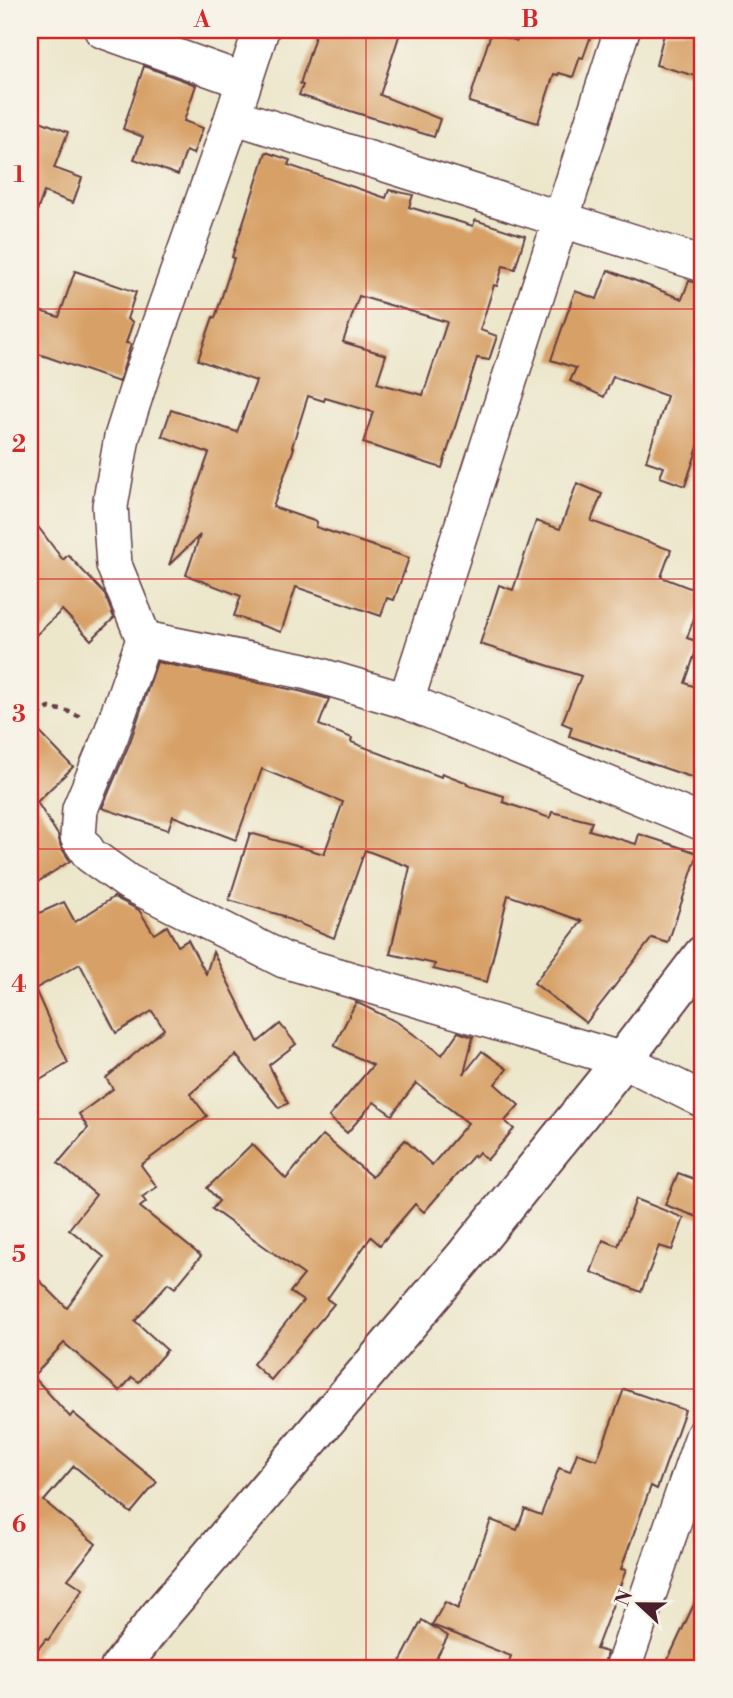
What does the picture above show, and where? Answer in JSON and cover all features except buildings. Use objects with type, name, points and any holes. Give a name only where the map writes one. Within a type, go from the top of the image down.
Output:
[{"type":"street","points":[[102,30],[244,81]]},
{"type":"street","points":[[261,30],[122,438],[110,506],[114,565],[144,639],[111,735],[80,809],[78,837],[90,855],[128,882],[284,960],[623,1060],[703,1100]]},
{"type":"street","points":[[406,701],[622,30]]},
{"type":"street","points":[[233,116],[703,264]]},
{"type":"street","points":[[144,639],[304,671],[406,701],[703,823]]},
{"type":"street","points":[[120,1668],[158,1618],[466,1255],[623,1060],[703,955]]},
{"type":"street","points":[[623,1668],[703,1436]]},
{"type":"path","points":[[30,721],[49,708],[67,710],[111,735]]}]
